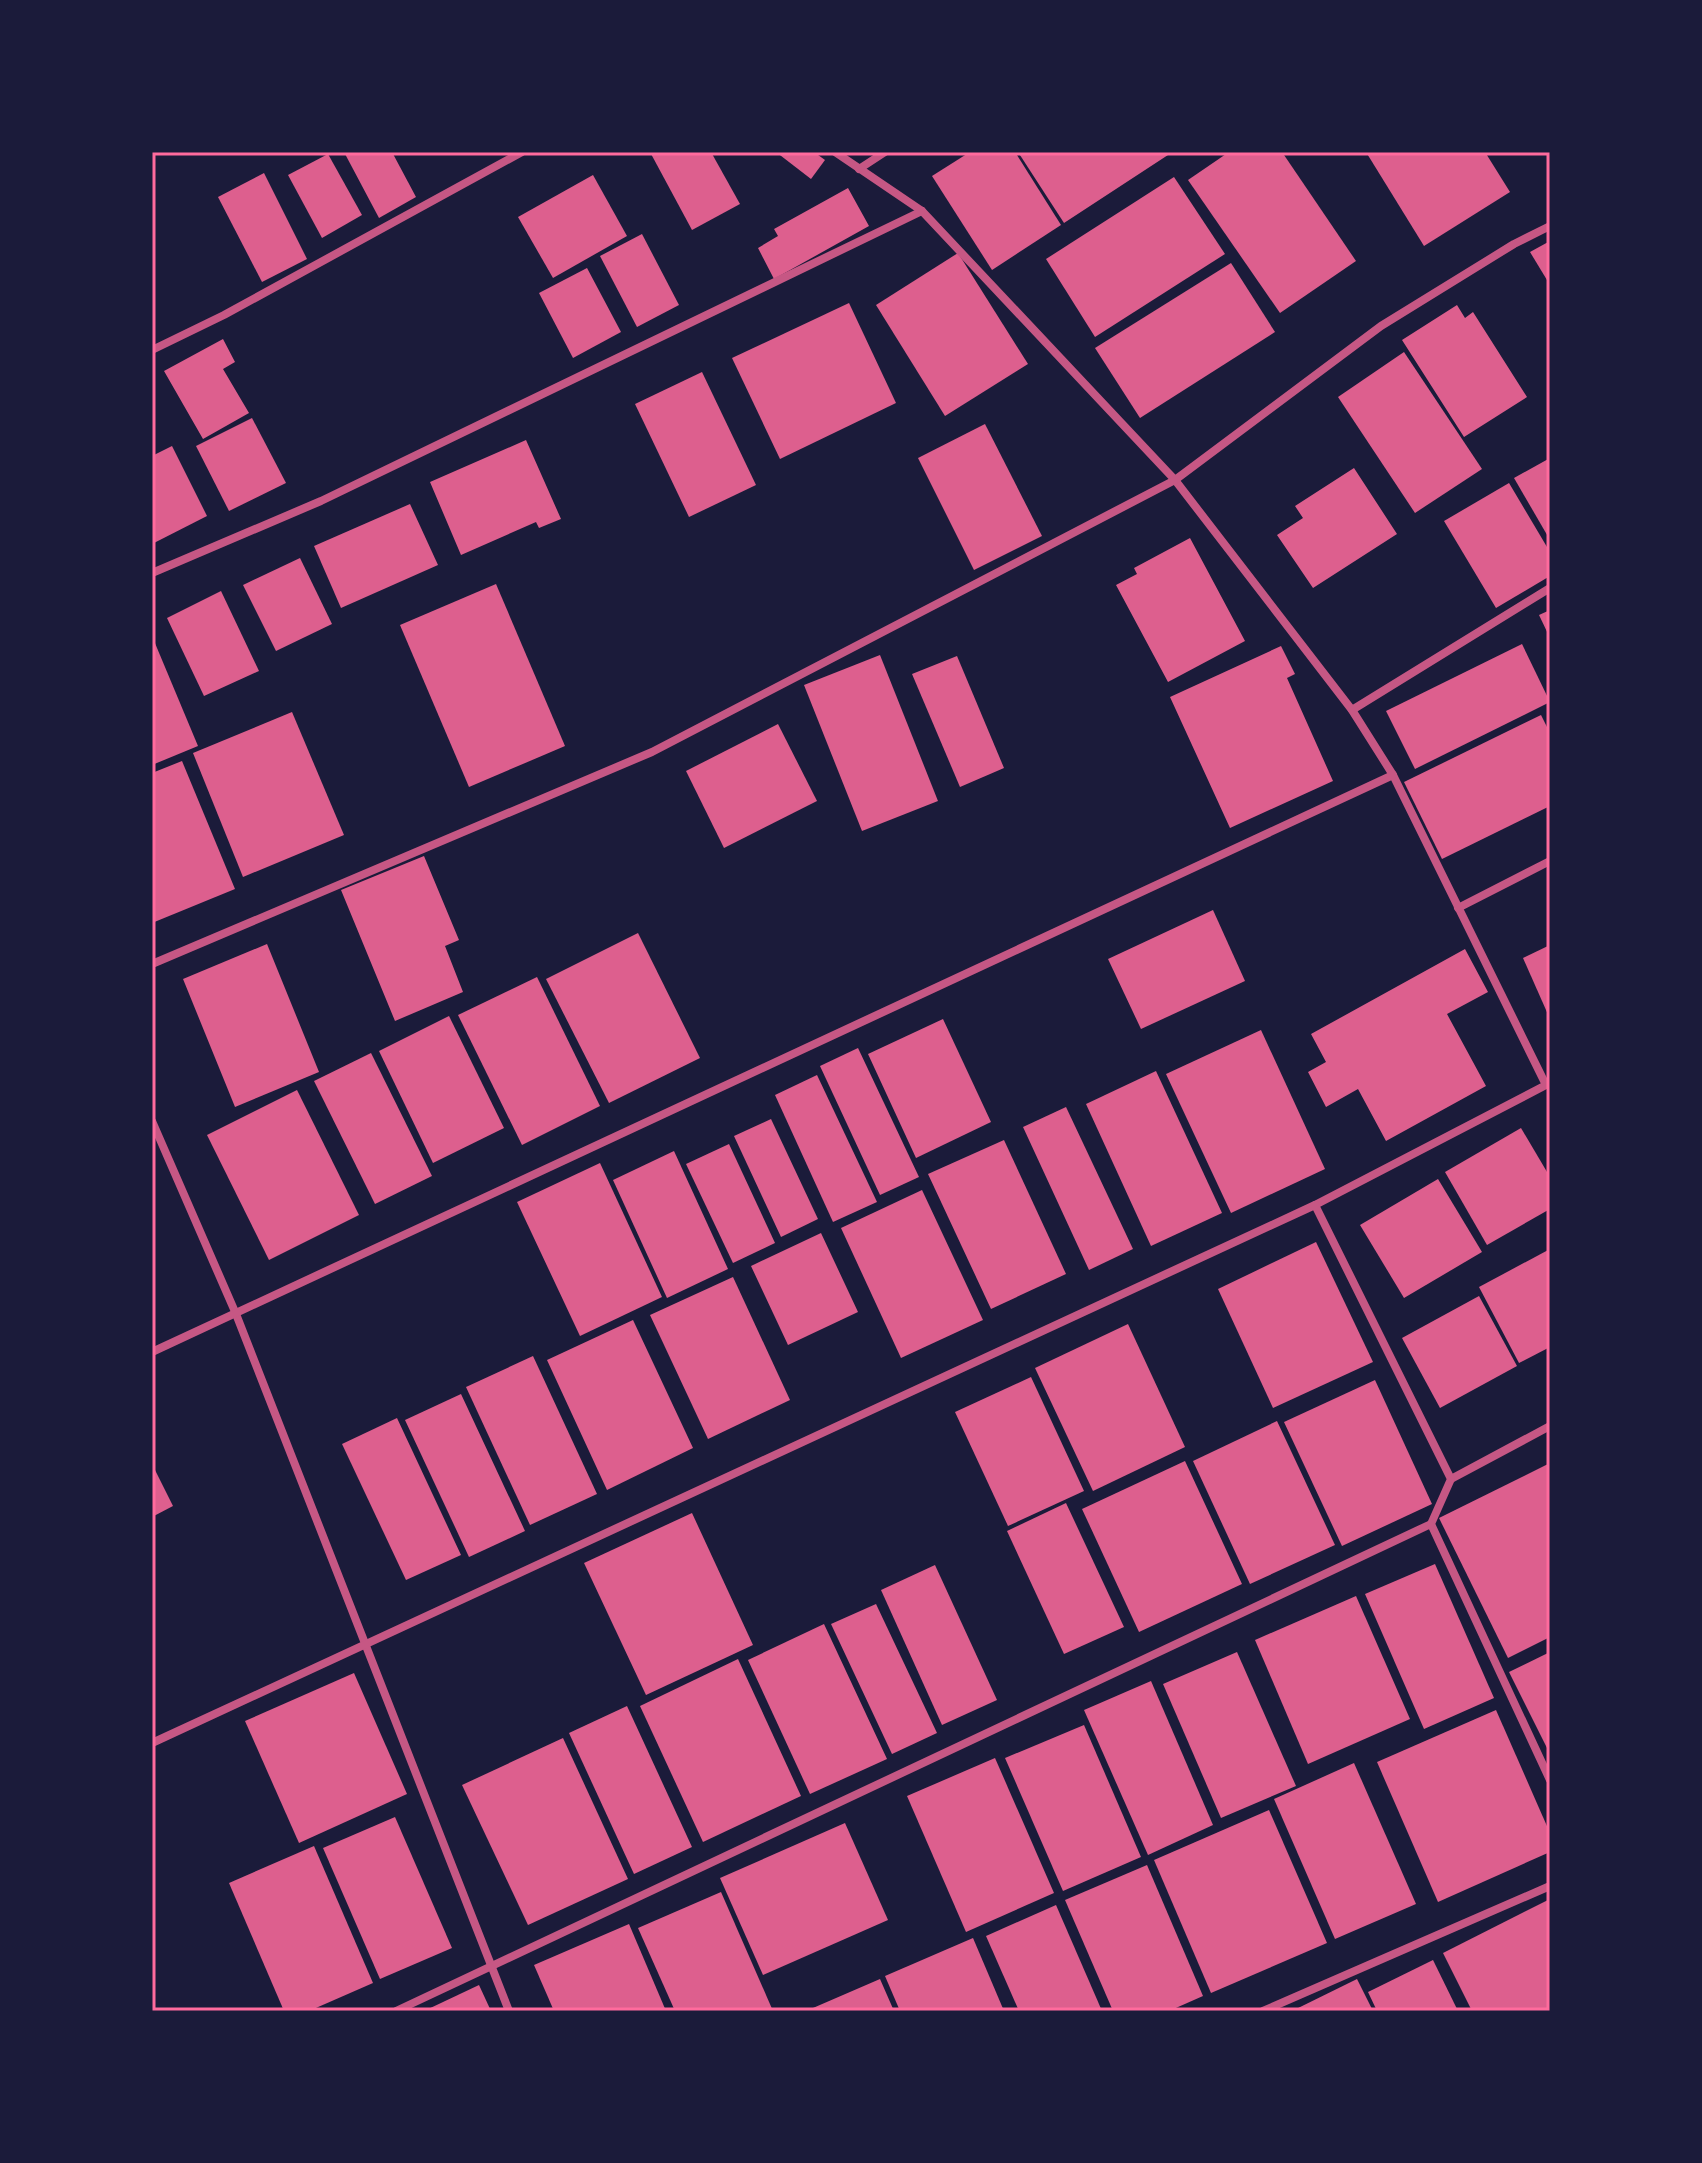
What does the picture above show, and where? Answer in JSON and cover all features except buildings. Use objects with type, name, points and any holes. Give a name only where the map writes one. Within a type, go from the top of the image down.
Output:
[{"type":"street","points":[[152,350],[224,315],[522,152]]},
{"type":"street","points":[[152,1743],[1315,1205],[1548,1085],[1393,775],[1352,710],[1175,480],[922,211],[835,152]]},
{"type":"street","points":[[859,169],[885,152]]},
{"type":"street","points":[[152,573],[321,501],[922,211]]},
{"type":"street","points":[[152,964],[652,752],[1175,480],[1381,326],[1514,244],[1550,226]]},
{"type":"street","points":[[1352,710],[1550,588]]},
{"type":"street","points":[[152,1352],[1393,775]]},
{"type":"street","points":[[1458,908],[1550,861]]},
{"type":"street","points":[[152,1121],[236,1314],[509,2011]]},
{"type":"street","points":[[1315,1205],[1451,1479]]},
{"type":"street","points":[[396,2011],[1431,1524],[1451,1479],[1550,1426]]},
{"type":"street","points":[[1431,1524],[1550,1780]]},
{"type":"street","points":[[1263,2011],[1550,1886]]}]
